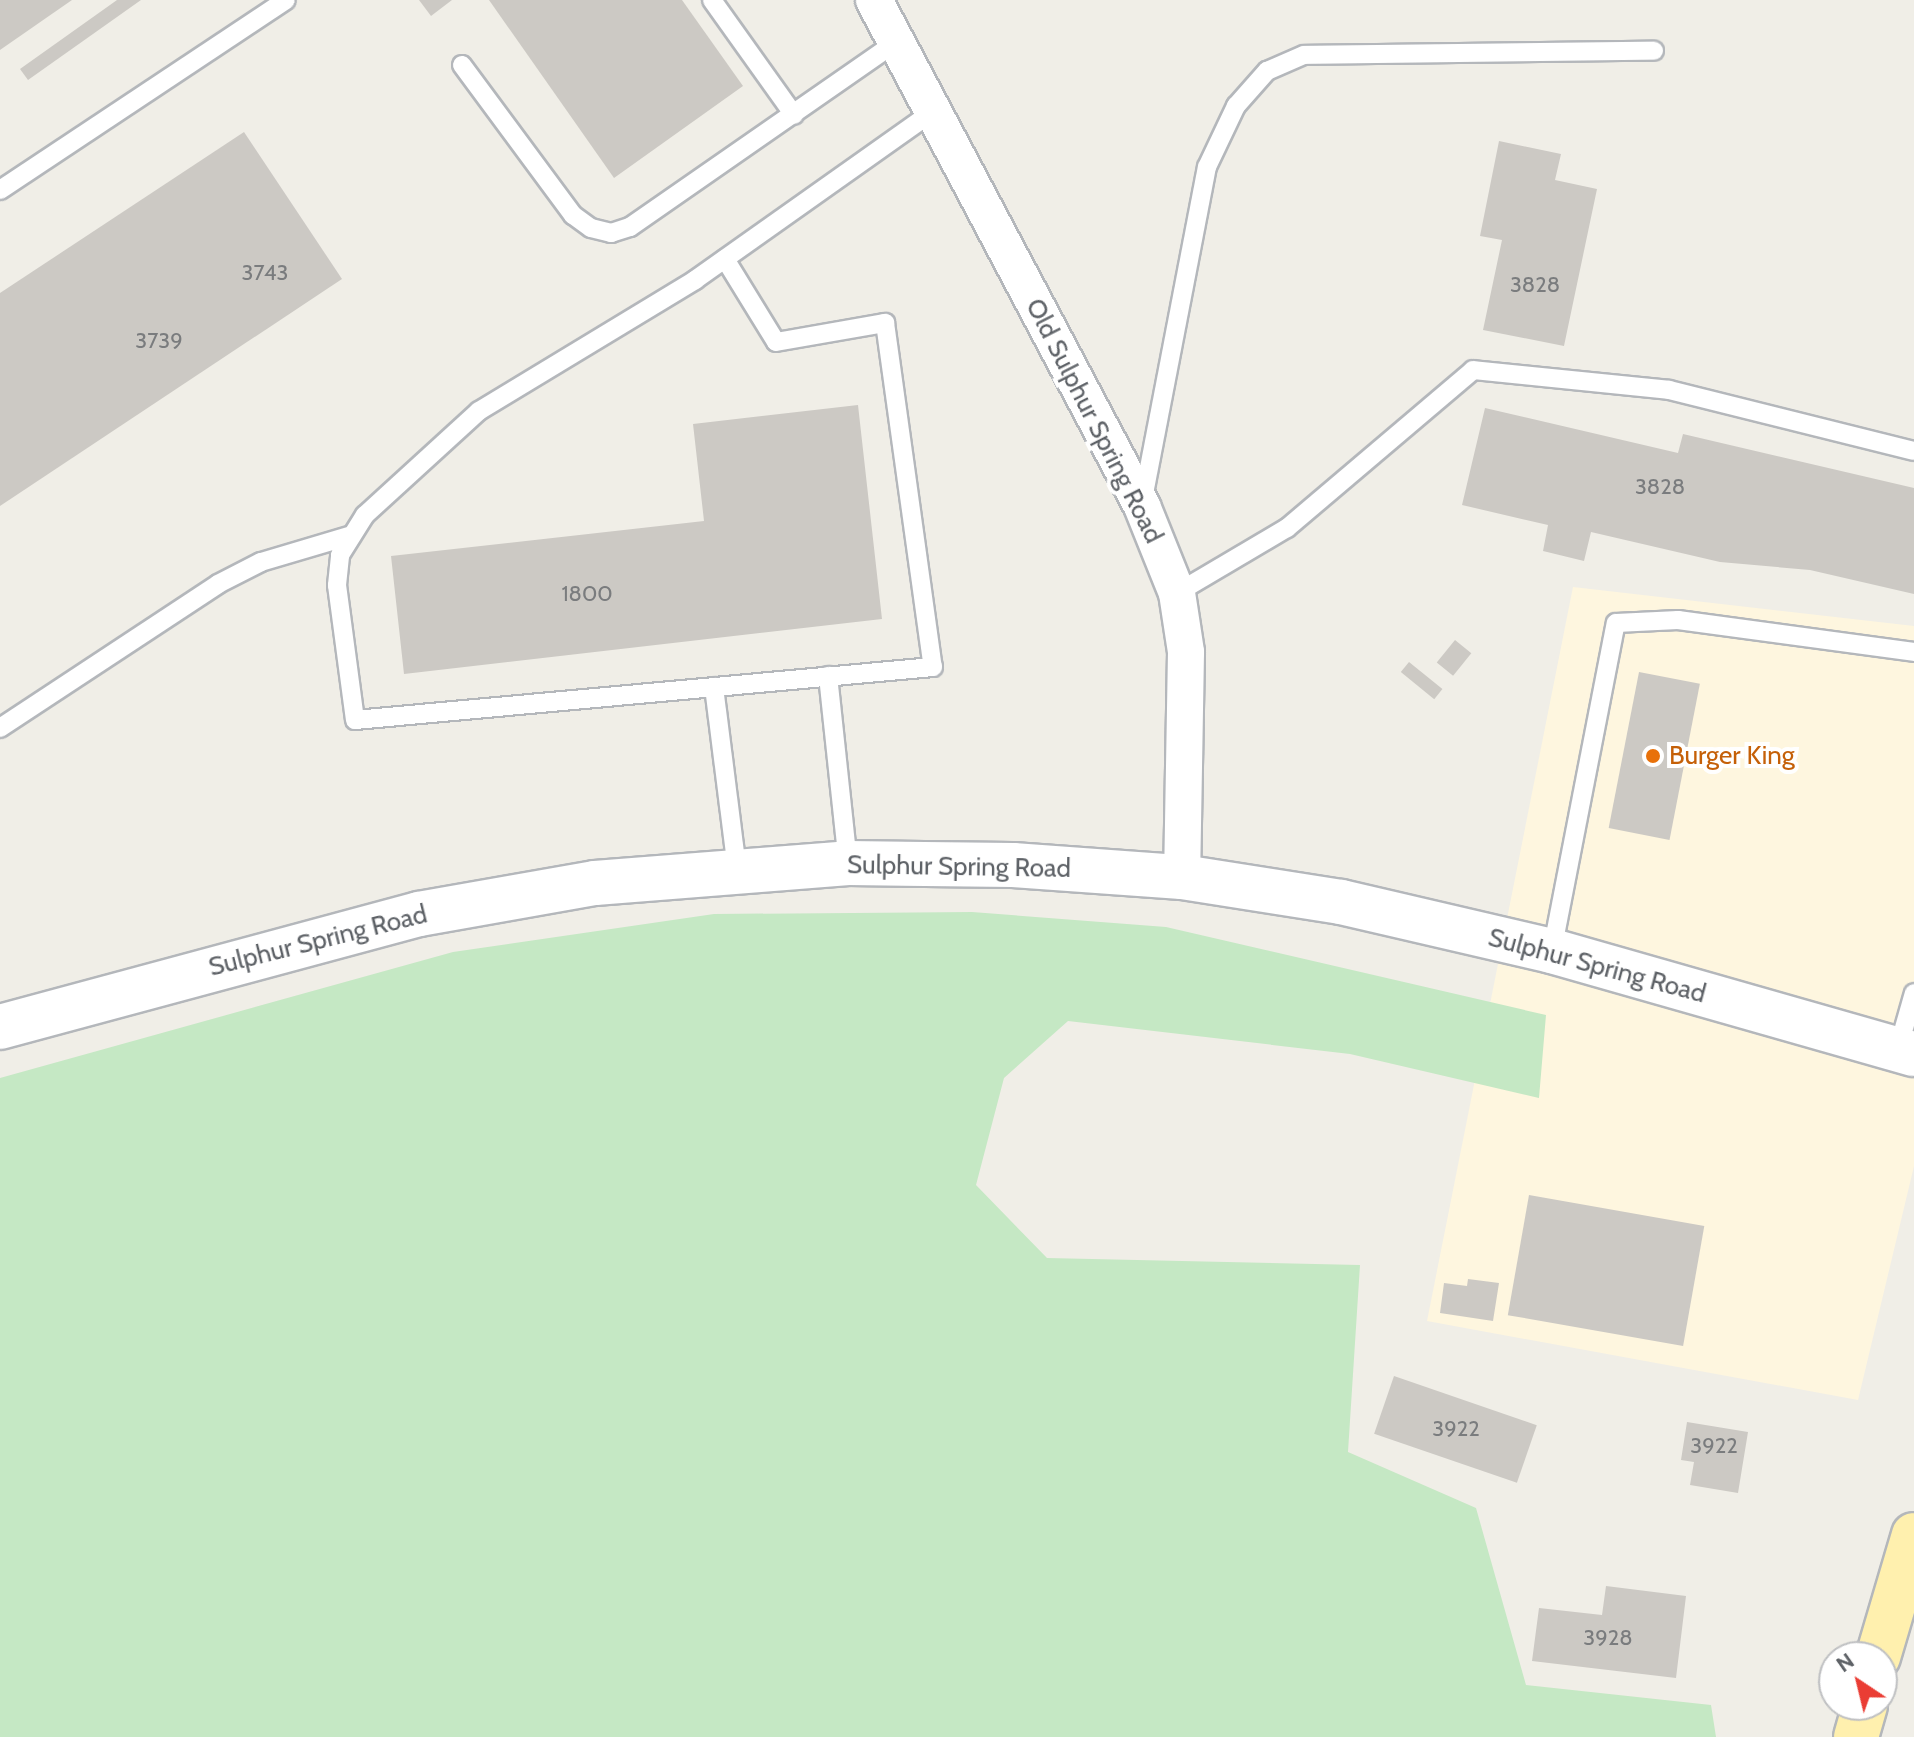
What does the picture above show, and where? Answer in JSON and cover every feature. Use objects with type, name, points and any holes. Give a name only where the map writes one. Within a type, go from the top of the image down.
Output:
[{"type":"main road","name":"Sulphur Spring Road","points":[[0,1027],[419,914],[595,883],[737,868],[848,863],[1013,865],[1182,877],[1341,902],[1552,951],[1906,1051]]},
{"type":"main road","points":[[1886,1641],[1904,1607],[1914,1531]]},
{"type":"street","name":"Old Sulphur Spring Road","points":[[874,0],[1142,506],[1177,593],[1186,652],[1182,877]]},
{"type":"lane","points":[[0,190],[286,0]]},
{"type":"lane","points":[[712,0],[794,115]]},
{"type":"lane","points":[[462,65],[573,215],[591,228],[611,233],[630,227],[896,42]]},
{"type":"lane","points":[[1142,506],[1207,167],[1236,106],[1267,71],[1304,55],[1654,51]]},
{"type":"lane","points":[[725,259],[776,342],[885,323],[933,667],[355,720],[337,585],[348,536],[401,478],[479,411],[725,259],[932,112]]},
{"type":"lane","points":[[1177,593],[1287,528],[1473,370],[1669,390],[1914,451]]},
{"type":"lane","points":[[0,728],[218,584],[261,562],[348,536]]},
{"type":"lane","points":[[1552,951],[1616,623],[1678,620],[1914,652]]},
{"type":"lane","points":[[828,676],[848,863]]},
{"type":"lane","points":[[714,687],[737,868]]},
{"type":"lane","points":[[1906,1051],[1914,993]]},
{"type":"shaded area","points":[[1573,587],[1914,626],[1914,1166],[1858,1400],[1427,1321]]},
{"type":"green space","points":[[972,912],[1166,927],[1546,1015],[1539,1098],[1350,1054],[1068,1021],[1004,1078],[976,1185],[1047,1258],[1360,1265],[1348,1452],[1476,1508],[1526,1685],[1711,1705],[1716,1737],[0,1737],[0,1078],[453,952],[714,914]]},
{"type":"building","points":[[0,0],[72,0],[0,50]]},
{"type":"building","points":[[117,0],[141,0],[28,80],[20,69]]},
{"type":"building","points":[[419,0],[452,0],[431,16]]},
{"type":"building","points":[[489,0],[682,0],[743,86],[614,178]]},
{"type":"building","points":[[244,132],[342,279],[0,506],[0,293]]},
{"type":"building","points":[[1499,141],[1561,154],[1555,180],[1597,189],[1564,346],[1483,330],[1502,240],[1480,236]]},
{"type":"building","points":[[858,405],[882,619],[404,674],[391,556],[704,521],[693,424]]},
{"type":"building","points":[[1485,408],[1678,453],[1683,434],[1914,488],[1914,594],[1810,570],[1720,562],[1591,532],[1584,561],[1543,551],[1548,525],[1462,505]]},
{"type":"building","points":[[1455,640],[1471,653],[1453,676],[1437,663]]},
{"type":"building","points":[[1409,662],[1442,689],[1434,699],[1401,672]]},
{"type":"building","name":"Burger King","points":[[1639,672],[1700,684],[1670,840],[1609,828]]},
{"type":"building","points":[[1529,1195],[1704,1226],[1683,1346],[1508,1315]]},
{"type":"building","points":[[1468,1279],[1499,1283],[1493,1321],[1440,1313],[1444,1283],[1467,1286]]},
{"type":"building","points":[[1394,1376],[1537,1425],[1517,1483],[1374,1434]]},
{"type":"building","points":[[1687,1422],[1748,1432],[1738,1493],[1690,1485],[1694,1462],[1681,1460]]},
{"type":"building","points":[[1606,1586],[1686,1596],[1676,1678],[1532,1661],[1539,1608],[1602,1615]]},
{"type":"place","name":"Burger King","points":[[1653,756]]}]
